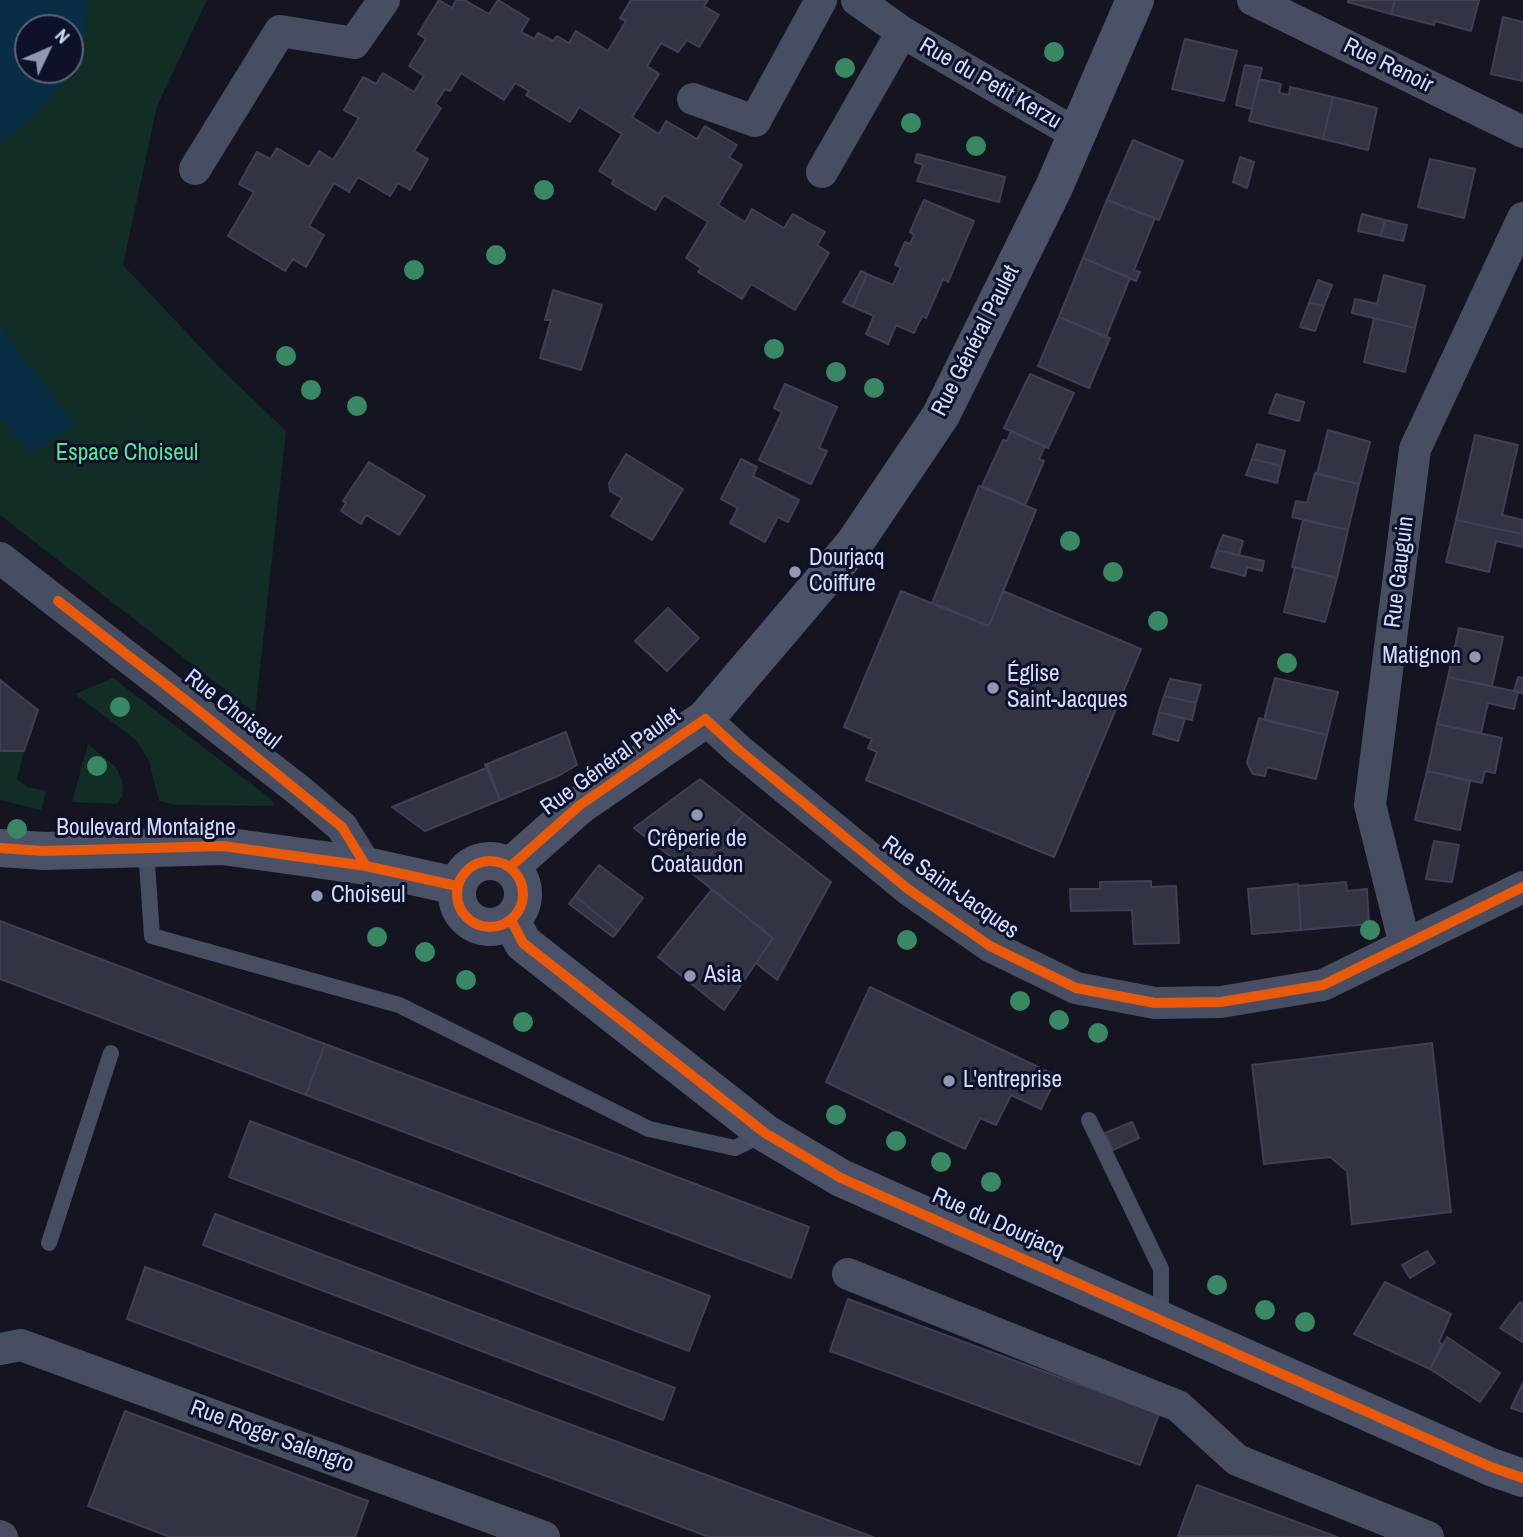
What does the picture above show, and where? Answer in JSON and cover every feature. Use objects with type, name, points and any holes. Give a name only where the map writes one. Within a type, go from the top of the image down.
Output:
[{"type":"main road","name":"Rue Général Paulet","points":[[510,867],[580,805],[705,719],[854,544],[941,415],[1078,135],[1135,0]]},
{"type":"main road","name":"Boulevard Montaigne","points":[[0,848],[44,851],[223,846],[366,866],[457,886]]},
{"type":"main road","points":[[495,861],[510,867],[522,883],[522,904],[511,920],[499,927],[485,927],[472,922],[462,913],[457,899],[457,886],[465,871],[479,862],[495,861]]},
{"type":"main road","name":"Rue du Dourjacq","points":[[511,920],[523,943],[765,1133],[841,1178],[1491,1467],[1523,1478]]},
{"type":"street","points":[[195,169],[280,31],[355,43],[384,0]]},
{"type":"street","points":[[693,99],[755,121],[821,0]]},
{"type":"street","name":"Rue du Petit Kerzu","points":[[857,0],[902,33],[1078,135]]},
{"type":"street","name":"Rue Renoir","points":[[1253,0],[1523,132]]},
{"type":"street","name":"Rue du Petit Kerzu","points":[[822,172],[902,33]]},
{"type":"street","name":"Rue Gauguin","points":[[1405,945],[1370,805],[1415,449],[1523,218]]},
{"type":"street","name":"Rue Choiseul","points":[[0,558],[205,715],[342,827],[366,866]]},
{"type":"street","name":"Rue Saint-Jacques","points":[[705,719],[908,889],[990,946],[1076,988],[1155,1003],[1221,1002],[1323,985],[1523,887]]},
{"type":"street","points":[[848,1275],[1178,1406],[1237,1460],[1428,1537]]},
{"type":"street","name":"Rue Roger Salengro","points":[[0,1349],[21,1345],[544,1537]]},
{"type":"lane","points":[[146,849],[150,944],[399,1005],[649,1129],[735,1148],[765,1133]]},
{"type":"lane","points":[[49,1242],[111,1053]]},
{"type":"lane","points":[[1089,1120],[1161,1269],[1161,1320]]},
{"type":"green space","name":"Espace Choiseul","points":[[0,0],[207,0],[157,106],[123,265],[219,367],[286,431],[255,713],[0,515]]},
{"type":"green space","points":[[113,678],[271,799],[274,806],[176,805],[159,801],[149,761],[136,740],[75,694]]},
{"type":"green space","points":[[88,744],[116,767],[122,780],[123,795],[117,804],[72,802]]},
{"type":"green space","points":[[0,751],[24,751],[17,779],[27,787],[46,791],[41,810],[0,800]]},
{"type":"water","points":[[0,0],[88,0],[84,41],[84,14],[14,14],[14,84],[61,84],[31,118],[0,144]]},
{"type":"water","points":[[0,324],[6,336],[76,424],[31,453],[0,419]]},
{"type":"building","points":[[439,0],[452,8],[456,0],[464,0],[489,14],[498,0],[529,19],[521,32],[534,39],[538,33],[553,41],[557,36],[569,43],[576,31],[608,51],[626,21],[620,18],[631,0],[708,0],[704,6],[719,15],[699,47],[687,40],[678,52],[661,43],[647,66],[659,74],[632,117],[659,134],[666,121],[697,139],[705,126],[737,145],[729,157],[742,165],[718,205],[745,222],[752,209],[784,228],[793,214],[825,232],[817,245],[829,253],[795,310],[751,284],[742,299],[698,272],[701,268],[686,258],[708,222],[664,195],[655,210],[612,184],[614,180],[599,171],[622,134],[579,107],[570,122],[526,95],[529,91],[515,83],[504,100],[461,73],[450,91],[445,89],[435,104],[441,108],[414,151],[428,159],[410,190],[398,183],[390,196],[358,177],[349,192],[334,183],[309,226],[324,235],[306,267],[293,259],[285,271],[228,236],[254,192],[239,184],[257,152],[270,159],[277,148],[309,167],[319,151],[333,160],[359,118],[344,110],[363,77],[376,84],[383,73],[414,92],[424,76],[409,66],[426,39],[418,34]]},
{"type":"building","points":[[1348,0],[1395,0],[1391,14]]},
{"type":"building","points":[[1395,0],[1479,0],[1471,31],[1435,21],[1434,25],[1391,14]]},
{"type":"building","points":[[1503,17],[1523,22],[1523,81],[1491,74]]},
{"type":"building","points":[[1185,39],[1237,51],[1224,101],[1172,89]]},
{"type":"building","points":[[1245,65],[1262,68],[1252,109],[1236,105]]},
{"type":"building","points":[[1259,79],[1281,84],[1279,93],[1289,95],[1290,87],[1333,97],[1323,139],[1249,121]]},
{"type":"building","points":[[1333,97],[1377,108],[1368,150],[1323,139]]},
{"type":"building","points":[[1133,140],[1183,161],[1159,220],[1107,200]]},
{"type":"building","points":[[917,154],[1005,177],[999,202],[917,181],[923,165],[915,162]]},
{"type":"building","points":[[1240,157],[1254,162],[1247,188],[1233,182]]},
{"type":"building","points":[[1430,159],[1475,169],[1464,218],[1418,207]]},
{"type":"building","points":[[924,200],[974,221],[948,282],[943,279],[926,318],[922,316],[914,333],[896,325],[888,344],[866,334],[874,316],[853,307],[867,274],[893,285],[901,267],[895,265],[905,242],[910,244],[914,235],[910,232]]},
{"type":"building","points":[[1107,200],[1155,218],[1134,270],[1140,272],[1136,281],[1083,258]]},
{"type":"building","points":[[1362,214],[1385,220],[1381,236],[1358,231]]},
{"type":"building","points":[[1385,220],[1407,225],[1403,241],[1381,236]]},
{"type":"building","points":[[1083,258],[1130,278],[1106,337],[1059,317]]},
{"type":"building","points":[[861,271],[867,274],[853,307],[843,302]]},
{"type":"building","points":[[1384,275],[1425,286],[1415,328],[1352,313],[1355,299],[1377,304]]},
{"type":"building","points":[[1318,280],[1332,285],[1324,306],[1309,303]]},
{"type":"building","points":[[553,290],[602,305],[581,370],[540,358],[551,320],[545,320]]},
{"type":"building","points":[[1309,303],[1324,306],[1315,331],[1300,327]]},
{"type":"building","points":[[1059,317],[1110,338],[1089,388],[1038,366]]},
{"type":"building","points":[[1374,318],[1415,328],[1405,372],[1364,362]]},
{"type":"building","points":[[1030,374],[1074,393],[1048,448],[1004,428]]},
{"type":"building","points":[[785,384],[837,407],[819,448],[827,451],[811,484],[759,460],[782,412],[774,408]]},
{"type":"building","points":[[1276,394],[1304,402],[1299,421],[1269,413]]},
{"type":"building","points":[[1328,430],[1370,442],[1359,484],[1317,474]]},
{"type":"building","points":[[1011,431],[1045,446],[1039,459],[1044,461],[1025,505],[982,486],[1003,440],[1007,441]]},
{"type":"building","points":[[1475,435],[1518,445],[1502,515],[1523,520],[1523,534],[1456,520]]},
{"type":"building","points":[[1257,444],[1285,451],[1281,466],[1252,459]]},
{"type":"building","points":[[626,454],[683,489],[652,540],[611,516],[622,498],[610,491],[609,483]]},
{"type":"building","points":[[741,459],[757,467],[753,476],[799,500],[788,522],[778,517],[765,542],[730,523],[738,508],[721,499]]},
{"type":"building","points":[[1252,459],[1281,466],[1277,483],[1246,475]]},
{"type":"building","points":[[369,462],[425,496],[399,535],[366,515],[361,524],[341,511],[346,503],[343,501]]},
{"type":"building","points":[[1315,473],[1359,484],[1348,530],[1292,517],[1296,501],[1307,503]]},
{"type":"building","points":[[979,486],[1036,510],[989,626],[932,603]]},
{"type":"building","points":[[1303,520],[1348,530],[1337,578],[1292,567]]},
{"type":"building","points":[[1456,520],[1523,534],[1523,547],[1496,541],[1489,572],[1446,562]]},
{"type":"building","points":[[1223,535],[1243,541],[1239,555],[1217,550]]},
{"type":"building","points":[[1217,550],[1264,561],[1262,571],[1247,567],[1245,576],[1211,567]]},
{"type":"building","points":[[1295,567],[1337,578],[1325,622],[1284,612]]},
{"type":"building","name":"Église Saint-Jacques","points":[[901,591],[989,626],[1003,591],[1141,649],[1054,857],[866,780],[877,752],[868,748],[872,739],[844,727]]},
{"type":"building","points":[[668,608],[699,638],[667,671],[635,641]]},
{"type":"building","name":"Matignon","points":[[1459,628],[1503,637],[1492,686],[1448,677]]},
{"type":"building","points":[[1448,677],[1518,692],[1514,709],[1488,703],[1481,733],[1437,724]]},
{"type":"building","points":[[1518,677],[1523,678],[1523,693],[1514,691]]},
{"type":"building","points":[[1275,678],[1338,692],[1327,735],[1264,720]]},
{"type":"building","points":[[1170,679],[1201,685],[1196,703],[1164,696]]},
{"type":"building","points":[[0,680],[38,710],[24,751],[0,751]]},
{"type":"building","points":[[1164,696],[1196,703],[1192,720],[1159,712]]},
{"type":"building","points":[[1159,712],[1185,719],[1178,741],[1153,734]]},
{"type":"building","points":[[1259,718],[1327,735],[1316,779],[1267,767],[1265,776],[1253,774],[1247,763]]},
{"type":"building","points":[[1437,724],[1502,738],[1495,773],[1485,771],[1482,783],[1427,771]]},
{"type":"building","points":[[566,732],[577,765],[558,776],[500,800],[487,764]]},
{"type":"building","points":[[485,764],[500,800],[425,831],[392,807],[486,768]]},
{"type":"building","points":[[1427,771],[1470,781],[1460,830],[1415,820]]},
{"type":"building","points":[[700,779],[744,814],[694,875],[634,828]]},
{"type":"building","points":[[744,814],[831,882],[777,980],[756,963],[773,938],[694,875]]},
{"type":"building","points":[[1434,841],[1459,845],[1452,882],[1426,879]]},
{"type":"building","points":[[599,865],[643,898],[618,931],[575,896]]},
{"type":"building","points":[[1151,881],[1151,887],[1176,886],[1179,943],[1134,944],[1132,910],[1071,911],[1070,889],[1100,889],[1100,882]]},
{"type":"building","points":[[1346,882],[1347,891],[1367,889],[1369,924],[1301,930],[1298,886]]},
{"type":"building","points":[[1298,884],[1301,930],[1252,934],[1248,889]]},
{"type":"building","points":[[712,889],[773,938],[724,1010],[658,957]]},
{"type":"building","points":[[575,896],[618,931],[613,937],[569,904]]},
{"type":"building","points":[[0,921],[325,1044],[306,1095],[0,979]]},
{"type":"building","points":[[870,987],[1057,1076],[1041,1109],[1011,1095],[996,1125],[980,1118],[965,1149],[826,1082]]},
{"type":"building","points":[[1432,1043],[1451,1212],[1352,1224],[1347,1171],[1330,1157],[1264,1164],[1252,1065]]},
{"type":"building","points":[[325,1044],[809,1227],[791,1278],[306,1095]]},
{"type":"building","points":[[250,1121],[710,1296],[689,1351],[229,1177]]},
{"type":"building","points":[[1132,1122],[1139,1138],[1113,1150],[1105,1133]]},
{"type":"building","points":[[215,1214],[675,1388],[663,1420],[203,1245]]},
{"type":"building","points":[[1427,1251],[1435,1263],[1410,1278],[1402,1265]]},
{"type":"building","points":[[145,1267],[873,1537],[709,1537],[127,1319]]},
{"type":"building","points":[[1385,1282],[1451,1314],[1439,1342],[1442,1344],[1430,1369],[1354,1334]]},
{"type":"building","points":[[848,1299],[1159,1414],[1140,1465],[830,1351]]},
{"type":"building","points":[[1520,1302],[1523,1304],[1522,1342],[1500,1328]]},
{"type":"building","points":[[1447,1337],[1500,1373],[1480,1402],[1430,1369]]},
{"type":"building","points":[[1523,1383],[1523,1412],[1511,1408]]},
{"type":"building","points":[[125,1411],[368,1501],[355,1537],[170,1537],[88,1506]]},
{"type":"building","points":[[1197,1485],[1337,1537],[1178,1536]]},
{"type":"cycle path","points":[[58,601],[342,827],[366,866]]},
{"type":"cycle path","points":[[510,867],[580,805],[705,719],[908,889],[990,946],[1076,988],[1155,1003],[1221,1002],[1323,985],[1523,887]]},
{"type":"cycle path","points":[[0,848],[44,851],[223,846],[366,866],[457,886]]},
{"type":"cycle path","points":[[490,861],[503,864],[513,871],[520,881],[523,894],[520,907],[513,917],[503,924],[490,927],[477,924],[467,917],[460,907],[457,894],[460,881],[467,871],[477,864],[490,861]]},
{"type":"cycle path","points":[[511,920],[523,943],[765,1133],[841,1178],[1491,1467],[1523,1478]]},
{"type":"place","name":"Dourjacq Coiffure","points":[[795,572]]},
{"type":"place","name":"Matignon","points":[[1475,657]]},
{"type":"place","name":"Église Saint-Jacques","points":[[993,688]]},
{"type":"place","name":"Crêperie de Coataudon","points":[[697,815]]},
{"type":"place","name":"Choiseul","points":[[317,896]]},
{"type":"place","name":"Asia","points":[[690,976]]},
{"type":"place","name":"L'entreprise","points":[[949,1081]]}]
